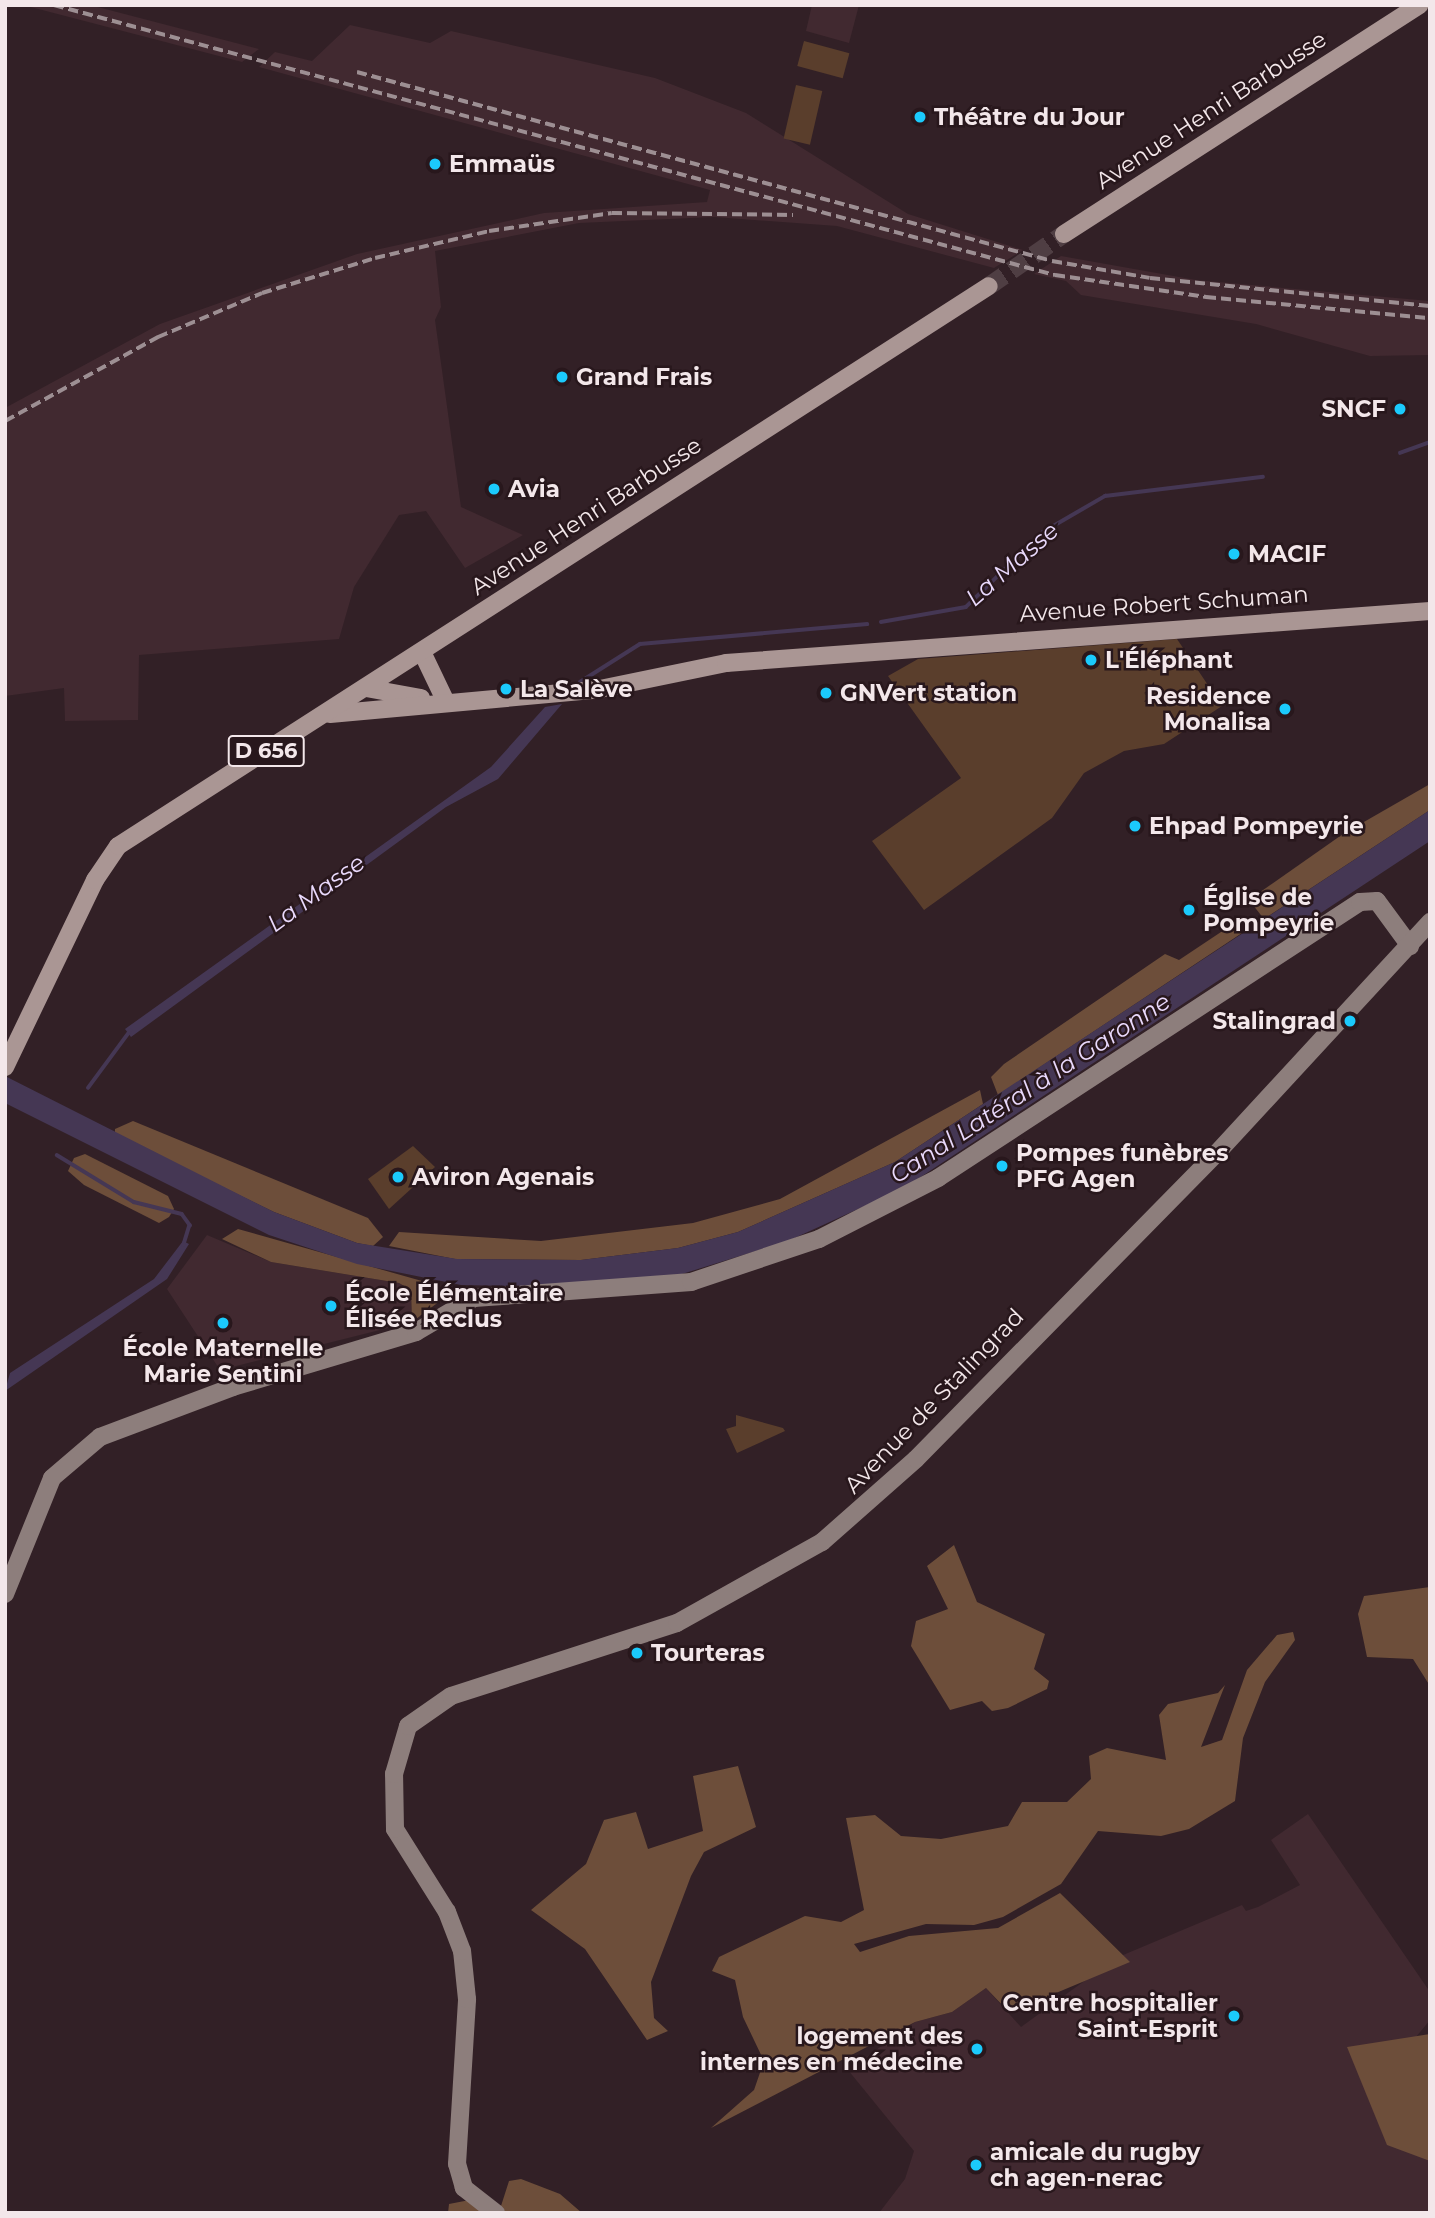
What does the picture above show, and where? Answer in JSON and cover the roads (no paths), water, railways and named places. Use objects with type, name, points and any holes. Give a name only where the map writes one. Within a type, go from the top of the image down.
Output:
[{"type":"main road","name":"Avenue Henri Barbusse","points":[[1064,234],[1420,5]]},
{"type":"main road","name":"Avenue Henri Barbusse","points":[[5,1067],[93,890],[118,846],[363,691],[989,286]]},
{"type":"main road","name":"Avenue Robert Schuman","points":[[1390,611],[1430,603]]},
{"type":"main road","name":"Avenue Robert Schuman","points":[[323,715],[596,690],[726,663],[1390,611],[1430,611]]},
{"type":"main road","points":[[422,652],[444,702]]},
{"type":"main road","points":[[363,691],[379,709]]},
{"type":"main road","name":"Avenue Robert Schuman","points":[[363,691],[444,702]]},
{"type":"main road","name":"Avenue Henri Barbusse","points":[[93,890],[136,844],[210,787]]},
{"type":"main road","points":[[136,844],[146,826]]},
{"type":"main road","points":[[5,1594],[52,1478],[100,1437],[233,1387],[416,1332],[474,1298],[691,1282],[797,1247],[938,1178],[1360,902],[1377,901],[1410,946]]},
{"type":"main road","name":"Avenue de Stalingrad","points":[[496,2213],[470,2194],[457,2164],[467,1999],[462,1951],[447,1912],[395,1829],[394,1774],[408,1726],[451,1696],[677,1623],[822,1542],[916,1459],[1430,924]]},
{"type":"water","points":[[562,704],[498,779],[446,807],[131,1037],[125,1029],[491,767],[545,707]]},
{"type":"water","name":"Canal Latéral à la Garonne","points":[[1430,810],[1430,841],[904,1188],[788,1241],[682,1274],[571,1287],[461,1285],[357,1264],[269,1235],[5,1103],[5,1076],[274,1212],[357,1243],[457,1259],[581,1260],[678,1248],[738,1232],[895,1162]]},
{"type":"water","points":[[183,1241],[189,1244],[167,1279],[5,1391],[10,1373],[154,1279]]},
{"type":"waterway","name":"La Masse","points":[[1400,453],[1430,442]]},
{"type":"waterway","name":"La Masse","points":[[881,622],[966,607],[1043,532],[1105,496],[1263,477]]},
{"type":"waterway","name":"La Masse","points":[[580,682],[640,644],[867,624]]},
{"type":"waterway","name":"La Masse","points":[[88,1088],[130,1031]]},
{"type":"waterway","points":[[57,1155],[134,1202],[182,1214],[190,1225],[184,1245]]},
{"type":"tunnel","points":[[989,286],[1064,234]]},
{"type":"railway","points":[[54,5],[1055,275],[1206,297],[1430,318]]},
{"type":"railway","points":[[357,72],[1052,261],[1150,278],[1430,306]]},
{"type":"railway","points":[[5,421],[158,337],[262,293],[375,258],[489,231],[612,213],[793,215]]},
{"type":"place","name":"Théâtre du Jour","points":[[920,117]]},
{"type":"place","name":"Emmaüs","points":[[435,164]]},
{"type":"place","name":"Grand Frais","points":[[562,377]]},
{"type":"place","name":"SNCF","points":[[1400,409]]},
{"type":"place","name":"Avia","points":[[494,489]]},
{"type":"place","name":"MACIF","points":[[1234,554]]},
{"type":"place","name":"L'Éléphant","points":[[1091,660]]},
{"type":"place","name":"La Salève","points":[[506,689]]},
{"type":"place","name":"GNVert station","points":[[826,693]]},
{"type":"place","name":"Residence Monalisa","points":[[1285,709]]},
{"type":"place","name":"Ehpad Pompeyrie","points":[[1135,826]]},
{"type":"place","name":"Église de Pompeyrie","points":[[1189,910]]},
{"type":"place","name":"Stalingrad","points":[[1350,1021]]},
{"type":"place","name":"Pompes funèbres PFG Agen","points":[[1002,1166]]},
{"type":"place","name":"Aviron Agenais","points":[[398,1177]]},
{"type":"place","name":"École Élémentaire Élisée Reclus","points":[[331,1306]]},
{"type":"place","name":"École Maternelle Marie Sentini","points":[[223,1323]]},
{"type":"place","name":"Tourteras","points":[[637,1653]]},
{"type":"place","name":"Centre hospitalier Saint-Esprit","points":[[1234,2016]]},
{"type":"place","name":"logement des internes en médecine","points":[[977,2049]]},
{"type":"place","name":"amicale du rugby ch agen-nerac","points":[[976,2165]]}]
